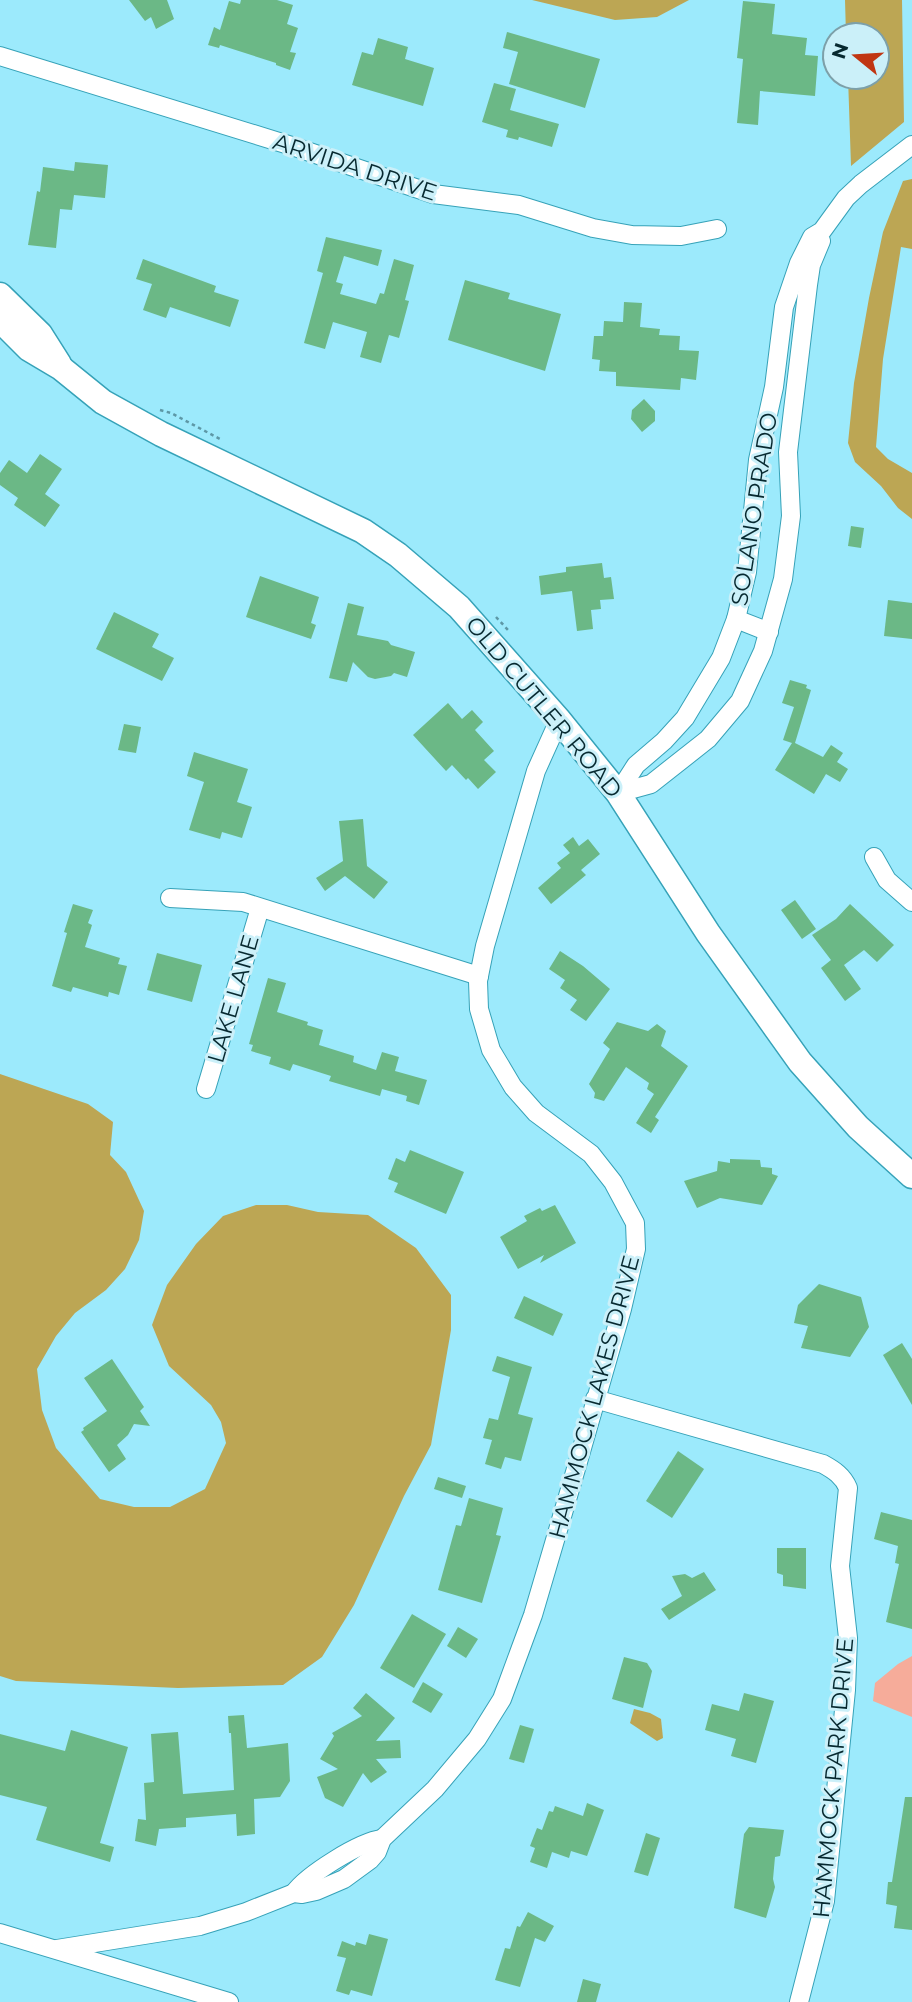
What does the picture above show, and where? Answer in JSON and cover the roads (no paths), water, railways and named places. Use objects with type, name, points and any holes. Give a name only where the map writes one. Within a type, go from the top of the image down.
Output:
[{"type":"main road","name":"OLD CUTLER ROAD","points":[[0,295],[40,334],[61,368]]},
{"type":"main road","name":"OLD CUTLER ROAD","points":[[0,320],[29,349],[61,368],[103,402],[161,434],[363,531],[398,555],[459,607],[559,720],[618,793],[708,933],[800,1062],[858,1127],[912,1176]]},
{"type":"street","name":"ARVIDA DRIVE","points":[[0,56],[303,149],[433,194],[519,205],[604,231],[681,236],[717,229]]},
{"type":"street","name":"SOLANO PRADO","points":[[618,793],[636,765],[685,718],[721,657],[736,619],[747,572],[758,460],[771,403],[784,307],[799,262],[812,237],[822,230],[853,191],[912,145]]},
{"type":"street","name":"SOLANO PRADO","points":[[618,793],[651,784],[688,757],[720,727],[754,675],[783,579],[791,516],[788,452],[793,407],[810,272],[821,243],[822,230]]},
{"type":"street","points":[[784,307],[805,311]]},
{"type":"street","points":[[771,403],[793,407]]},
{"type":"street","points":[[736,619],[769,632]]},
{"type":"street","name":"HAMMOCK LAKES DRIVE","points":[[57,1949],[200,1926],[294,1893],[299,1885],[321,1870],[371,1840],[382,1839],[435,1790],[477,1739],[502,1699],[533,1615],[636,1249],[635,1223],[625,1200],[601,1165],[584,1147],[536,1113],[501,1069],[491,1050],[482,1022],[478,994],[485,946],[536,771],[559,720]]},
{"type":"street","points":[[874,857],[887,880],[912,902]]},
{"type":"street","points":[[170,898],[243,902],[479,976]]},
{"type":"street","name":"LAKE LANE","points":[[206,1089],[260,908]]},
{"type":"street","name":"HAMMOCK PARK DRIVE","points":[[595,1399],[823,1464],[845,1480],[848,1488],[840,1566],[848,1638],[846,1690],[825,1901],[799,2002]]},
{"type":"street","points":[[0,1933],[229,2002]]}]
